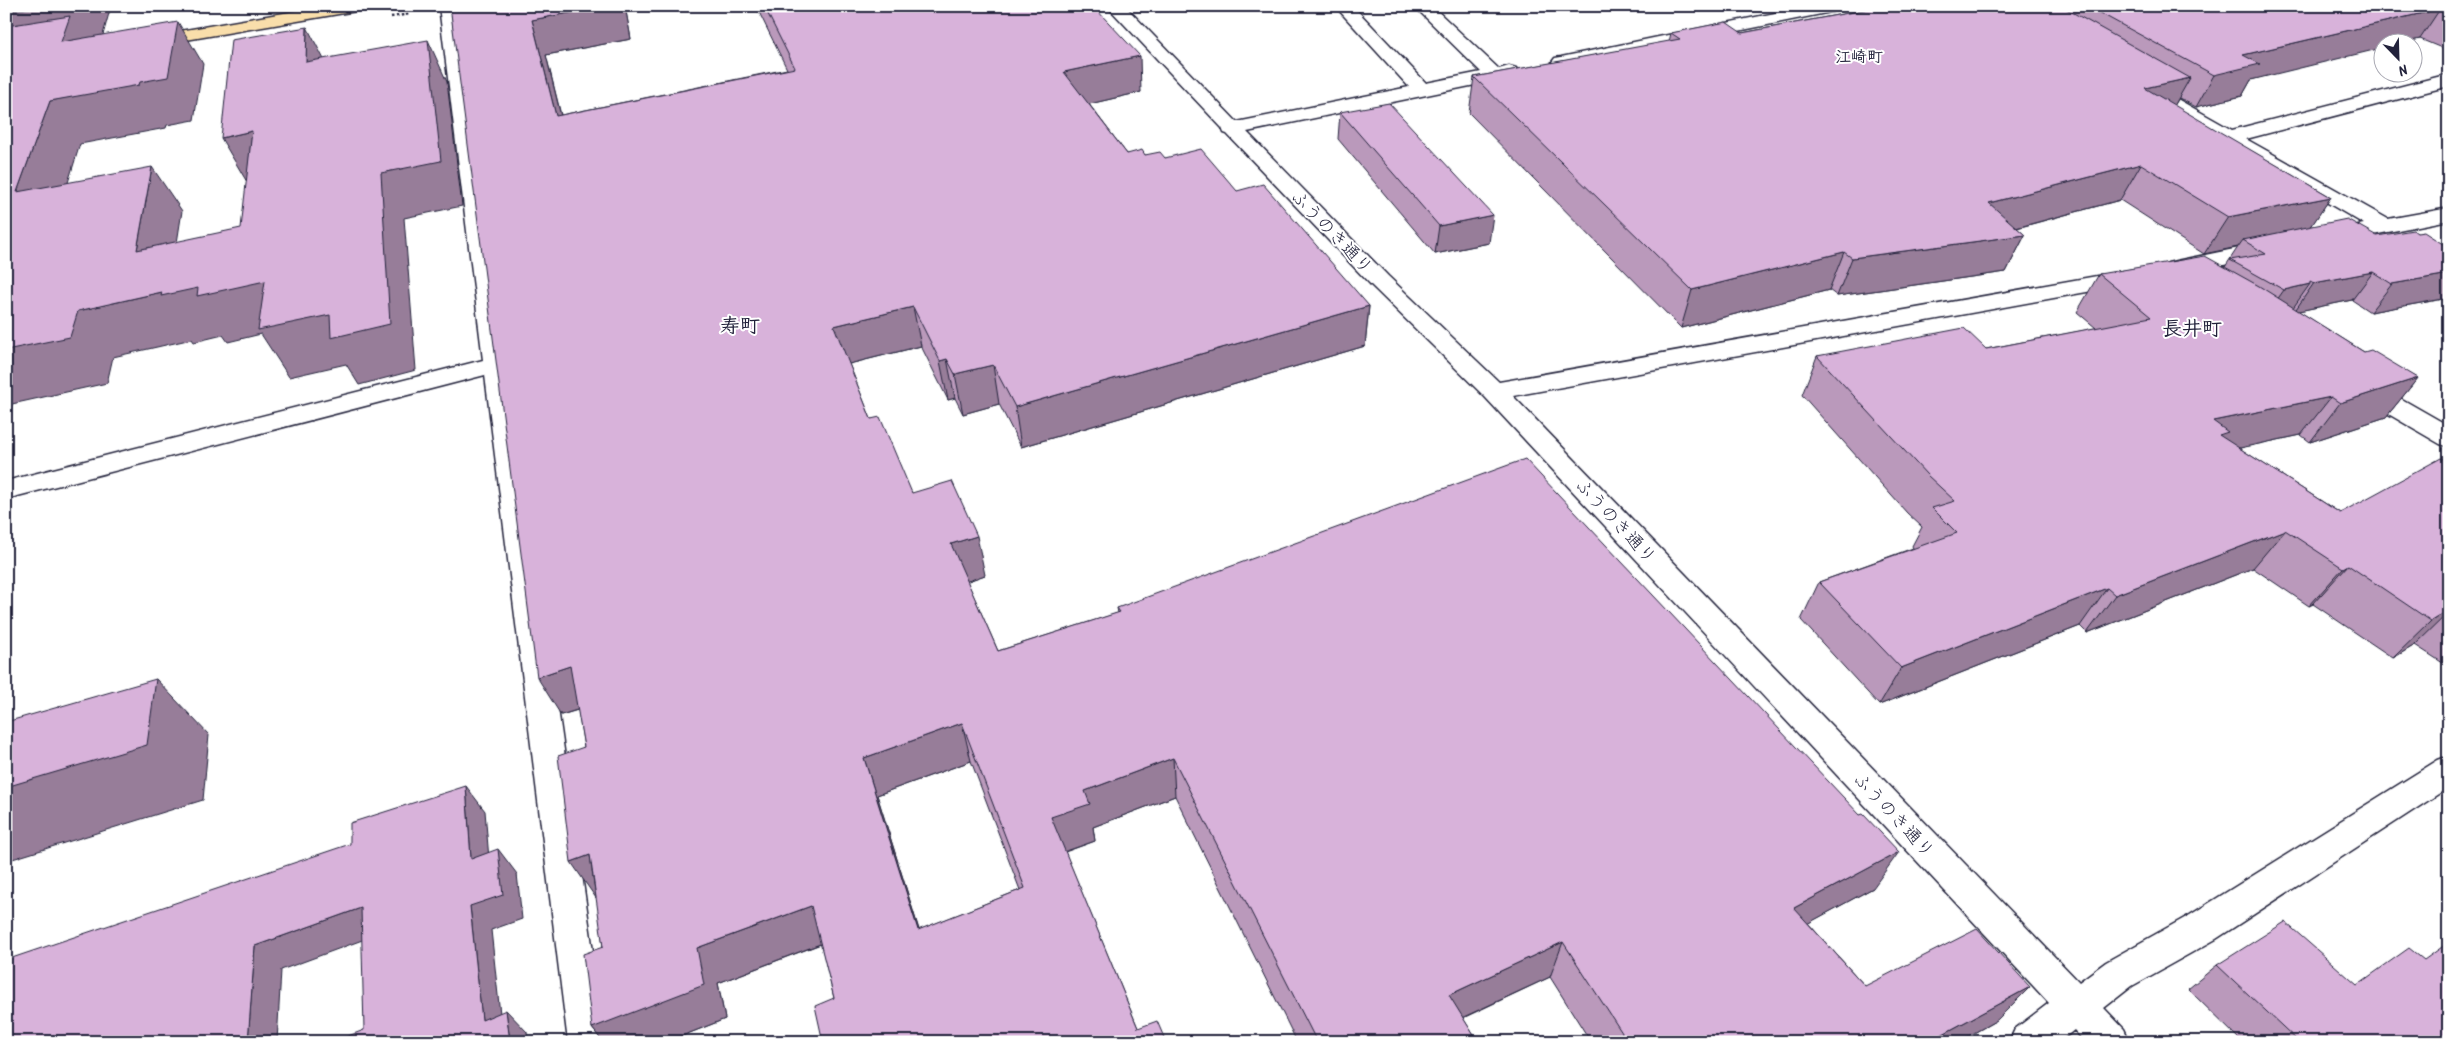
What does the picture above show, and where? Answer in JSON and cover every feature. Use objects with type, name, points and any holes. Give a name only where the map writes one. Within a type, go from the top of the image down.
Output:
[{"type":"main road","points":[[133,44],[356,6]]},
{"type":"street","points":[[448,6],[586,1042]]},
{"type":"street","name":"ふうのき通り","points":[[1115,6],[1231,130],[1380,281],[1494,391],[2111,1042]]},
{"type":"street","points":[[1343,6],[1422,90]]},
{"type":"street","points":[[1422,6],[1495,75]]},
{"type":"street","points":[[1544,66],[1779,11],[1836,6]]},
{"type":"street","points":[[1231,130],[1524,69]]},
{"type":"street","points":[[2128,79],[2384,226]]},
{"type":"street","points":[[2229,137],[2449,80]]},
{"type":"street","points":[[1494,391],[2163,271],[2449,214]]},
{"type":"street","points":[[2163,271],[2188,286]]},
{"type":"street","points":[[6,490],[495,365]]},
{"type":"street","points":[[2348,379],[2449,438]]},
{"type":"street","points":[[2028,1042],[2119,974],[2204,927],[2449,770]]},
{"type":"building","points":[[6,6],[40,6],[6,12]]},
{"type":"building","points":[[450,6],[605,6],[532,20],[556,116],[795,68],[764,6],[1093,6],[1140,56],[1064,72],[1127,154],[1142,150],[1145,155],[1160,152],[1165,158],[1201,149],[1237,191],[1263,184],[1369,306],[1015,407],[993,365],[955,374],[947,359],[940,361],[913,307],[834,326],[871,419],[880,417],[912,493],[952,481],[977,536],[951,544],[998,651],[1120,612],[1117,608],[1525,459],[1860,815],[1863,814],[1899,852],[1794,908],[1865,986],[1977,929],[2030,987],[1928,1042],[1628,1042],[1563,942],[1449,995],[1478,1042],[1317,1042],[1173,758],[1085,791],[1090,804],[1051,817],[1138,1028],[1157,1021],[1166,1042],[823,1042],[815,1006],[834,998],[811,906],[697,948],[704,985],[592,1028],[583,954],[603,947],[590,855],[571,862],[558,756],[584,747],[570,666],[537,677]],"holes":[[[962,723],[1025,888],[918,930],[864,758]]]},
{"type":"building","points":[[1885,6],[2061,6],[2190,78],[2145,88],[2331,197],[2228,217],[2141,164],[1989,203],[2025,235],[1852,258],[1844,252],[1692,290],[1474,77],[1680,39],[1671,33],[1726,22],[1742,33]]},
{"type":"building","points":[[2087,6],[2449,6],[2449,12],[2440,9],[2243,55],[2260,64],[2214,75]]},
{"type":"building","points":[[70,16],[61,42],[178,22],[168,77],[140,82],[139,85],[50,101],[17,192],[152,167],[137,250],[241,228],[252,131],[221,138],[231,40],[307,27],[306,62],[428,40],[441,161],[381,173],[390,324],[331,338],[330,315],[258,330],[265,281],[197,296],[198,288],[161,296],[162,292],[78,311],[70,337],[6,350],[6,26]]},
{"type":"building","points":[[1389,103],[1493,215],[1439,226],[1340,112]]},
{"type":"building","points":[[2347,219],[2377,236],[2413,230],[2417,233],[2424,232],[2449,248],[2449,274],[2392,284],[2373,272],[2314,283],[2310,281],[2310,284],[2284,290],[2230,260],[2266,254],[2243,240]]},
{"type":"building","points":[[2205,256],[2259,286],[2364,352],[2371,350],[2418,378],[2340,403],[2331,397],[2213,421],[2228,432],[2219,435],[2340,513],[2441,458],[2449,462],[2449,610],[2431,621],[2348,565],[2343,568],[2285,530],[2115,595],[2107,588],[1901,668],[1819,582],[1957,533],[1932,508],[1955,501],[1927,475],[1817,356],[1964,328],[1986,349],[2151,317],[2099,274]]},
{"type":"building","points":[[156,679],[147,745],[6,787],[6,722]]},
{"type":"building","points":[[466,786],[471,859],[498,849],[503,895],[470,906],[482,1020],[506,1010],[510,1042],[332,1042],[364,1030],[361,908],[255,946],[248,1042],[6,1042],[6,960],[350,844],[350,823]]},
{"type":"building","points":[[2285,922],[2357,985],[2409,948],[2424,960],[2449,942],[2449,1042],[2299,1042],[2217,965]]},
{"type":"district","name":"江崎町","points":[[1859,56]]},
{"type":"district","name":"寿町","points":[[740,325]]},
{"type":"district","name":"長井町","points":[[2192,328]]}]
